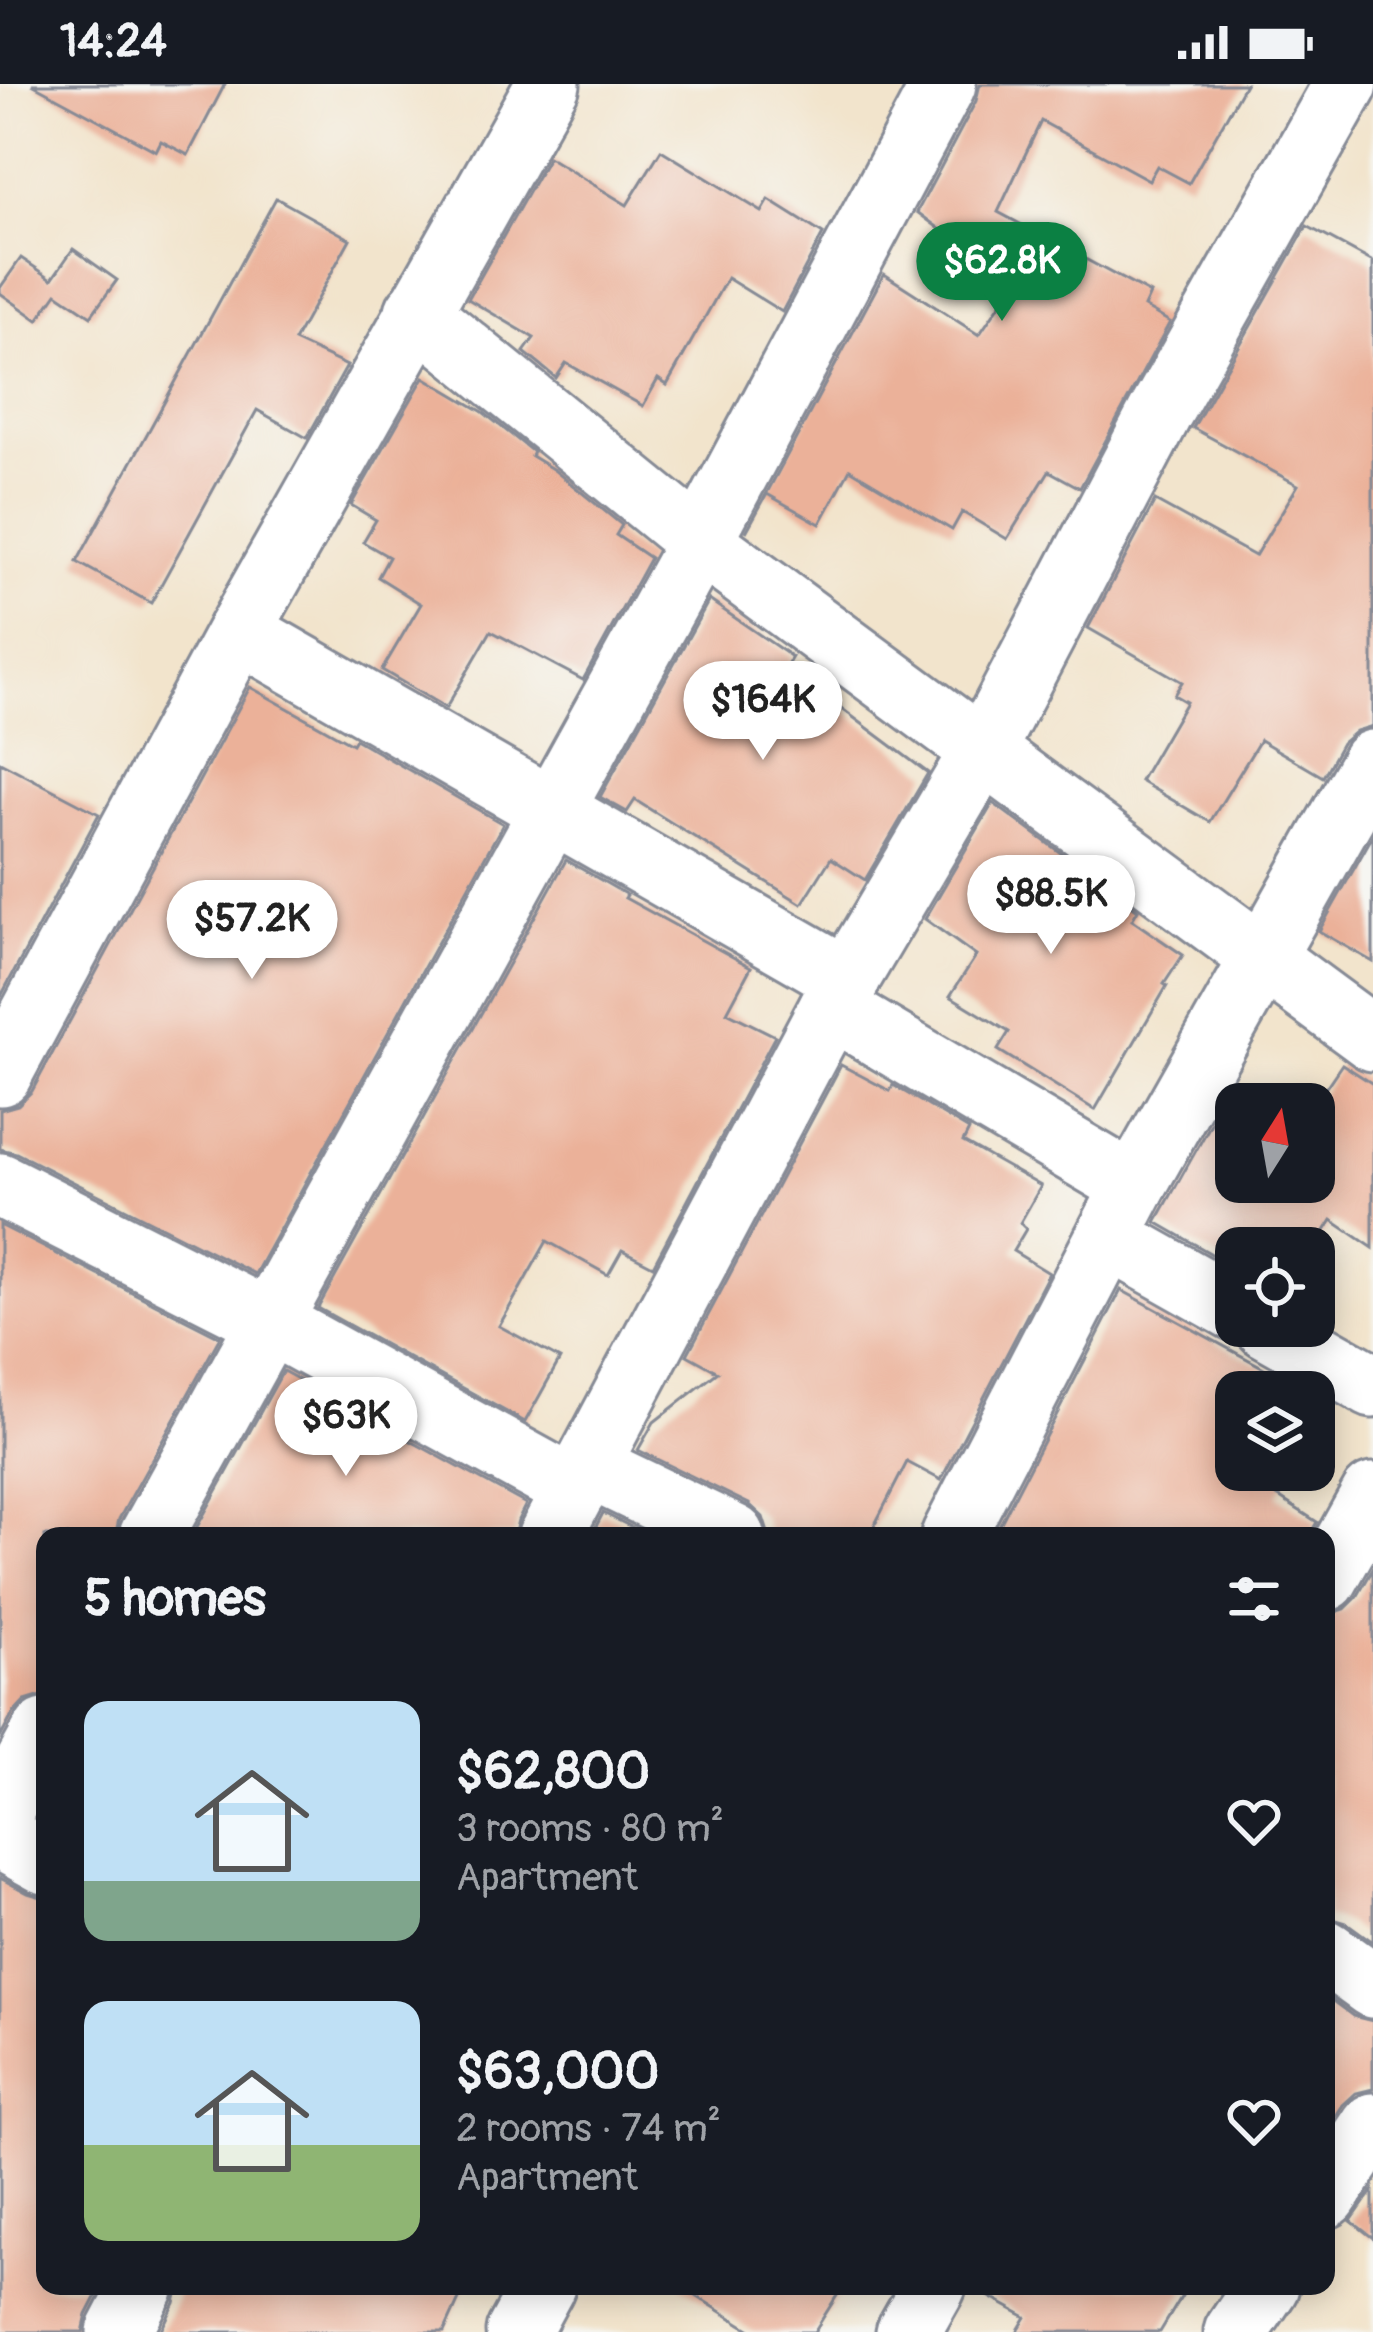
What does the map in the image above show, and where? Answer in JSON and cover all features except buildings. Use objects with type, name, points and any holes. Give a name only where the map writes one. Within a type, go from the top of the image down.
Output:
[{"type":"street","points":[[0,1074],[238,631],[548,84]]},
{"type":"street","points":[[156,1527],[700,542],[944,84]]},
{"type":"street","points":[[571,1498],[840,994],[983,750],[1160,413],[1346,84]]},
{"type":"street","points":[[417,312],[700,542],[1373,1039]]},
{"type":"street","points":[[238,631],[550,811],[840,994],[1121,1211],[1215,1291]]},
{"type":"street","points":[[958,1527],[1121,1211],[1373,762]]},
{"type":"street","points":[[0,1185],[268,1321],[571,1498],[695,1527]]},
{"type":"street","points":[[1304,1347],[1373,1386]]},
{"type":"street","points":[[1335,1563],[1373,1495]]},
{"type":"street","points":[[0,1813],[36,1747]]},
{"type":"street","points":[[0,1837],[36,1857]]},
{"type":"street","points":[[1335,1959],[1373,1986]]},
{"type":"street","points":[[1335,2182],[1373,2125]]},
{"type":"street","points":[[119,2332],[138,2295]]},
{"type":"street","points":[[518,2332],[538,2295]]},
{"type":"street","points":[[908,2332],[928,2295]]},
{"type":"street","points":[[1236,2332],[1261,2295]]}]
